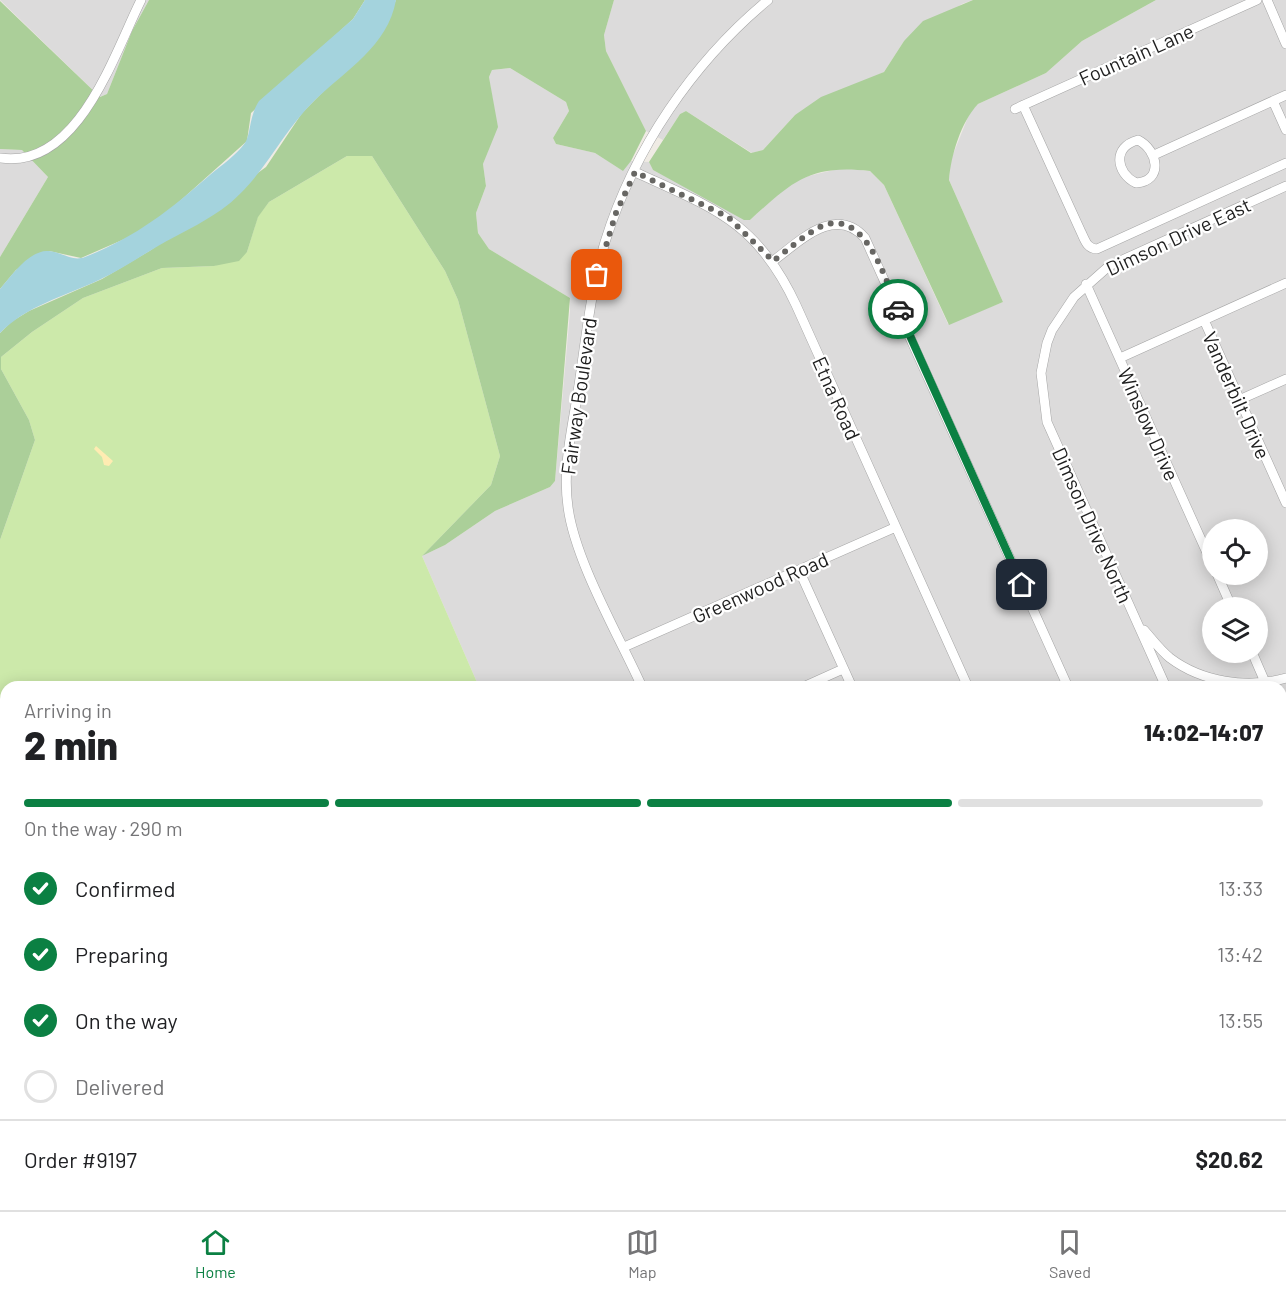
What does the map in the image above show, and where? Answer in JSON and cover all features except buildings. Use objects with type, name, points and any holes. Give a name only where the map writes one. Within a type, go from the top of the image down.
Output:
[{"type":"street","points":[[0,158],[15,158],[37,152],[66,134],[82,119],[97,93],[141,0]]},
{"type":"street","name":"Fairway Boulevard","points":[[639,681],[578,543],[568,507],[566,475],[597,275],[616,213],[660,124],[698,72],[726,39],[768,0]]},
{"type":"street","name":"Fountain Lane","points":[[1257,0],[1019,107],[1088,247],[1097,249],[1286,163]]},
{"type":"street","points":[[1267,0],[1286,44]]},
{"type":"street","points":[[1154,155],[1286,95]]},
{"type":"street","points":[[1273,101],[1286,130]]},
{"type":"street","points":[[1138,140],[1154,155],[1155,173],[1149,179],[1136,183],[1125,173],[1119,156],[1120,150],[1125,145],[1138,140]]},
{"type":"street","name":"Etna Road","points":[[635,172],[728,217],[773,261],[791,295],[965,681]]},
{"type":"street","name":"Dimson Drive East","points":[[1044,357],[1052,330],[1065,307],[1086,284],[1117,261],[1286,186]]},
{"type":"street","points":[[773,261],[815,230],[830,224],[853,228],[865,238],[1065,681]]},
{"type":"street","points":[[1120,358],[1286,283]]},
{"type":"street","name":"Winslow Drive","points":[[1086,284],[1202,542]]},
{"type":"street","name":"Vanderbilt Drive","points":[[1204,320],[1286,503]]},
{"type":"street","name":"Dimson Drive North","points":[[1044,357],[1041,387],[1047,422],[1163,681]]},
{"type":"street","points":[[1239,399],[1286,379]]},
{"type":"street","points":[[1275,479],[1286,474]]},
{"type":"street","name":"Greenwood Road","points":[[624,647],[896,527]]},
{"type":"street","points":[[799,570],[849,681]]},
{"type":"street","points":[[1138,624],[1169,657],[1195,672],[1225,681]]},
{"type":"street","points":[[1257,663],[1265,681]]},
{"type":"street","points":[[816,681],[843,669]]},
{"type":"street","points":[[1270,681],[1286,678]]},
{"type":"shaded area","points":[[0,0],[149,0],[132,31],[107,94],[100,97]]},
{"type":"shaded area","points":[[614,0],[973,0],[962,4],[904,41],[884,72],[795,115],[763,150],[752,153],[686,111],[680,114],[663,140],[646,131],[606,51],[604,35]]},
{"type":"shaded area","points":[[1156,0],[1286,0],[1286,681],[476,681],[422,556],[445,545],[495,511],[550,487],[555,481],[570,312],[570,298],[489,249],[478,233],[476,213],[486,186],[483,164],[497,127],[489,77],[492,70],[510,68],[566,102],[569,111],[553,138],[556,144],[595,153],[622,170],[631,161],[649,162],[653,170],[750,220],[789,184],[804,177],[842,168],[870,171],[884,185],[948,324],[1003,302],[949,180],[950,162],[970,112],[978,104],[1046,73],[1082,41]]},
{"type":"shaded area","points":[[0,149],[22,150],[48,177],[0,257]]},
{"type":"green space","points":[[149,0],[365,0],[353,19],[251,113],[247,141],[171,209],[136,234],[81,258],[49,251],[16,270],[0,289],[0,257],[48,177],[22,150],[0,149],[0,1],[100,97],[107,94],[132,31]]},
{"type":"green space","points":[[396,0],[614,0],[604,35],[606,51],[646,131],[631,161],[623,171],[595,153],[556,144],[553,138],[569,111],[566,102],[510,68],[492,70],[489,77],[498,127],[483,164],[486,186],[476,213],[478,233],[489,249],[570,298],[555,481],[550,487],[495,511],[445,545],[422,556],[491,485],[500,456],[458,300],[445,271],[372,156],[347,156],[269,202],[258,217],[247,252],[239,261],[214,266],[162,268],[83,298],[32,332],[1,357],[1,369],[29,420],[35,440],[0,540],[0,333],[11,322],[29,311],[102,279],[151,250],[266,167],[302,113],[383,31]]},
{"type":"green space","points":[[973,0],[1156,0],[1082,41],[1046,73],[978,104],[962,129],[952,160],[949,180],[1003,302],[949,325],[884,185],[870,171],[832,170],[804,178],[778,195],[750,220],[744,220],[653,170],[649,162],[680,114],[686,111],[751,153],[763,150],[795,115],[821,97],[884,72],[904,41],[923,21]]},
{"type":"green space","points":[[347,156],[372,156],[445,271],[458,300],[500,456],[491,485],[422,556],[476,681],[0,681],[0,540],[35,440],[29,420],[1,369],[1,357],[32,332],[83,298],[162,268],[214,266],[247,252],[258,216],[269,202]]},
{"type":"sand","points":[[96,446],[113,461],[109,466],[104,465],[102,457],[94,449]]},
{"type":"water","points":[[365,0],[396,0],[384,31],[364,56],[303,113],[260,171],[235,198],[206,220],[99,280],[46,302],[10,324],[0,333],[0,289],[22,264],[35,254],[49,251],[71,258],[85,257],[120,241],[167,211],[237,152],[247,139],[253,113],[259,101],[353,19]]},
{"type":"way so far","points":[[597,275],[616,213],[635,172],[728,217],[773,261],[822,226],[838,223],[853,228],[860,232],[869,245],[898,309]]},
{"type":"route","points":[[898,309],[1022,585]]}]
